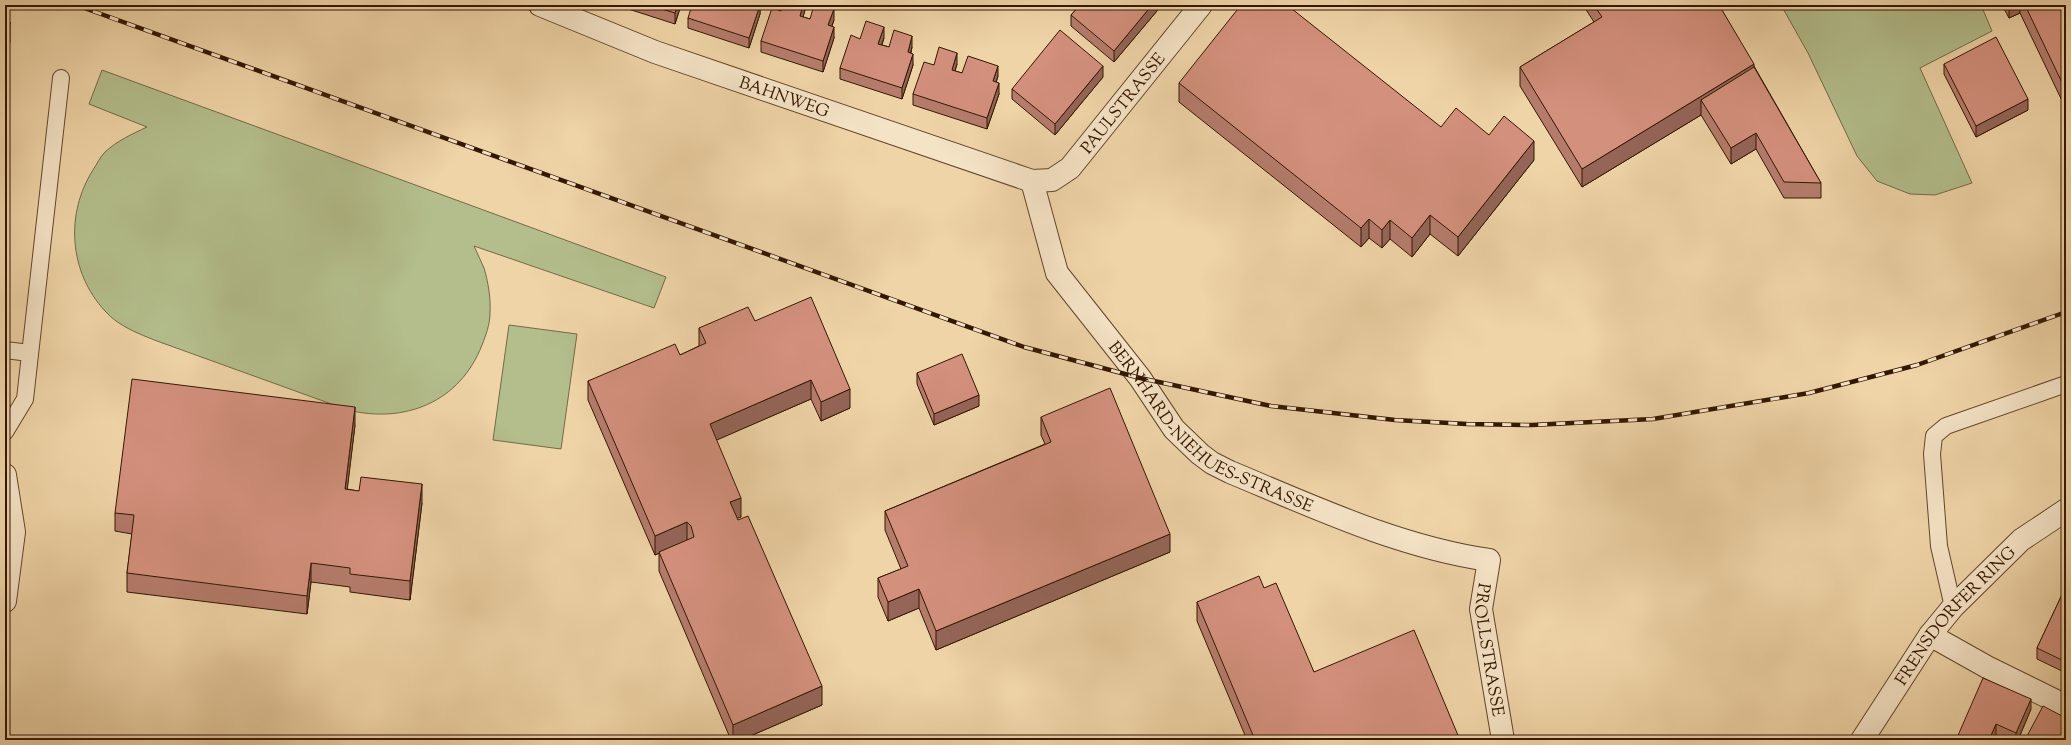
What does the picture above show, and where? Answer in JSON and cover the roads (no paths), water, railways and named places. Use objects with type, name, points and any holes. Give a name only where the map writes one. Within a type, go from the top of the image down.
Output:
[{"type":"street","name":"BAHNWEG","points":[[540,5],[655,52],[1032,181]]},
{"type":"street","name":"PAULSTRASSE","points":[[1032,181],[1052,180],[1070,168],[1201,5]]},
{"type":"street","name":"BERNHARD-NIEHUES-STRASSE","points":[[1032,181],[1057,273],[1140,378],[1174,429],[1200,454],[1212,463],[1230,472],[1360,525],[1447,553],[1490,560]]},
{"type":"street","points":[[5,475],[14,532],[5,601]]},
{"type":"street","name":"FRENSDORFER RING","points":[[1862,740],[1930,635],[1953,607],[2021,540],[2066,510]]},
{"type":"street","name":"PROLLSTRASSE","points":[[1490,560],[1481,609],[1503,740]]},
{"type":"street","points":[[1930,635],[1987,667],[2066,706]]},
{"type":"lane","points":[[5,432],[25,399],[61,78]]},
{"type":"lane","points":[[5,350],[30,353]]},
{"type":"lane","points":[[1953,607],[1939,546],[1932,454],[1934,436],[1946,426],[2066,384]]},
{"type":"railway","points":[[76,5],[1024,347],[1140,378],[1271,406],[1395,420],[1467,424],[1532,425],[1653,419],[1809,393],[1917,365],[2066,312]]}]
